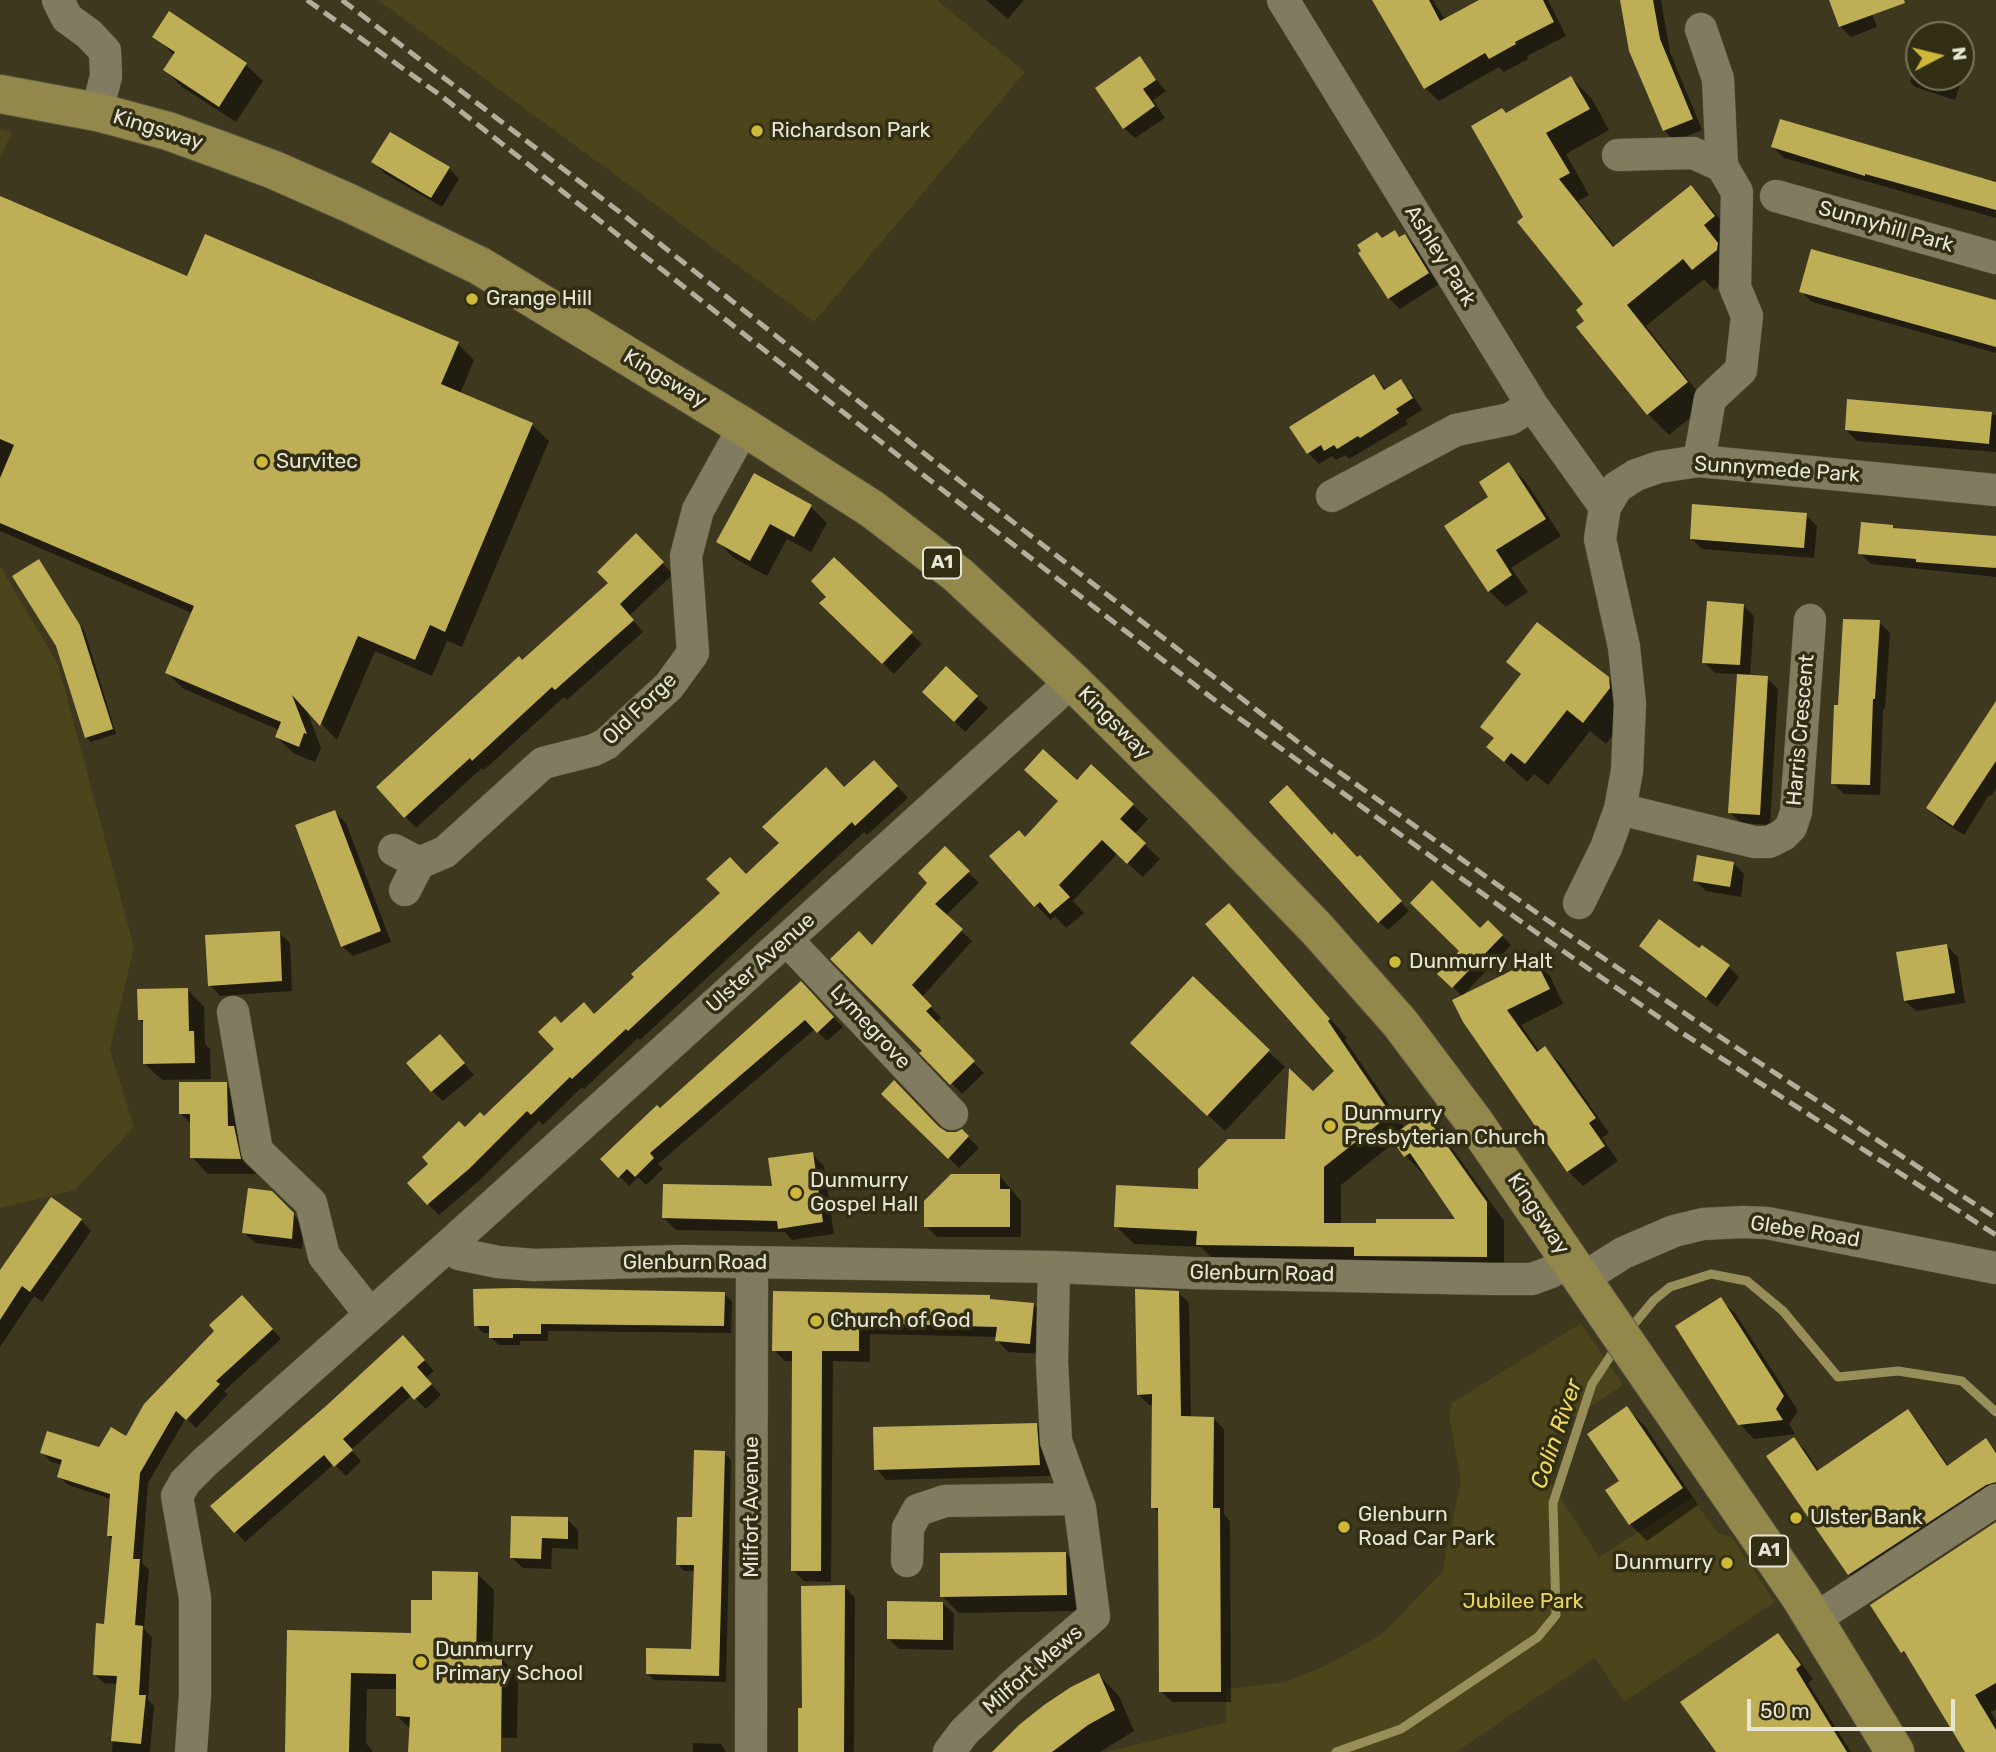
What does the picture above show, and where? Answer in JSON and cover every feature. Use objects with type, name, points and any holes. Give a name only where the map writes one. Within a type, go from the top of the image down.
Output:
[{"type":"main road","name":"Kingsway","points":[[0,94],[97,112],[168,131],[274,170],[480,266],[744,427],[872,509],[958,575],[1072,681],[1202,810],[1317,929],[1380,1000],[1475,1123],[1576,1270],[1815,1619],[1895,1752]]},
{"type":"street","points":[[58,0],[67,19],[89,34],[105,51],[106,76],[97,112]]},
{"type":"street","name":"Ashley Park","points":[[1283,0],[1532,405],[1605,507]]},
{"type":"street","points":[[1699,461],[1710,399],[1741,369],[1747,316],[1735,287],[1737,192],[1722,166],[1718,79],[1702,29]]},
{"type":"street","points":[[1618,155],[1693,153],[1722,166]]},
{"type":"street","name":"Sunnyhill Park","points":[[1776,196],[1996,258]]},
{"type":"street","points":[[1332,496],[1456,430],[1510,419],[1532,405]]},
{"type":"street","name":"Old Forge","points":[[406,868],[445,852],[542,762],[594,750],[606,744],[669,686],[693,653],[685,556],[698,510],[744,427]]},
{"type":"street","name":"Sunnymede Park","points":[[1605,507],[1617,487],[1636,475],[1659,467],[1699,461],[1996,490]]},
{"type":"street","points":[[1579,903],[1606,848],[1620,808],[1627,771],[1630,704],[1624,647],[1600,539],[1605,507]]},
{"type":"street","name":"Harris Crescent","points":[[1620,808],[1754,842],[1769,842],[1783,835],[1791,827],[1796,812],[1810,620]]},
{"type":"street","name":"Ulster Avenue","points":[[449,1245],[1072,681]]},
{"type":"street","name":"Lymegrove","points":[[787,940],[952,1114]]},
{"type":"street","points":[[233,1012],[257,1152],[311,1203],[324,1256],[370,1314]]},
{"type":"street","name":"Glebe Road","points":[[1576,1270],[1622,1254],[1674,1231],[1703,1224],[1743,1222],[1779,1225],[1996,1268]]},
{"type":"street","points":[[191,1752],[195,1695],[195,1598],[177,1496],[185,1482],[205,1462],[449,1245]]},
{"type":"street","name":"Glenburn Road","points":[[449,1245],[459,1254],[498,1262],[534,1265],[681,1261],[1054,1267],[1192,1273],[1492,1279],[1532,1279],[1551,1272],[1576,1270]]},
{"type":"street","name":"Milfort Avenue","points":[[751,1752],[752,1263]]},
{"type":"street","name":"Milfort Mews","points":[[949,1752],[964,1732],[1003,1694],[1094,1616],[1080,1508],[1056,1441],[1052,1362],[1054,1267]]},
{"type":"street","points":[[907,1561],[908,1528],[919,1510],[945,1501],[1077,1499]]},
{"type":"street","points":[[1815,1619],[1996,1500]]},
{"type":"green space","points":[[378,0],[937,0],[1025,72],[814,322]]},
{"type":"green space","points":[[0,129],[12,132],[0,158]]},
{"type":"green space","points":[[0,566],[58,664],[134,947],[110,1050],[134,1127],[75,1190],[0,1208]]},
{"type":"green space","name":"Jubilee Park","points":[[1581,1323],[1623,1385],[1558,1428],[1544,1473],[1599,1557],[1692,1498],[1718,1533],[1732,1537],[1775,1602],[1624,1702],[1595,1658],[1456,1752],[1106,1752],[1226,1722],[1226,1689],[1286,1682],[1327,1665],[1382,1634],[1442,1572],[1461,1481],[1449,1416],[1452,1403]]},
{"type":"building","points":[[1372,0],[1429,0],[1440,21],[1479,0],[1543,0],[1554,22],[1489,59],[1485,53],[1424,89]]},
{"type":"building","points":[[1620,0],[1653,0],[1660,39],[1693,119],[1663,131],[1629,51]]},
{"type":"building","points":[[1829,0],[1904,0],[1905,3],[1839,27]]},
{"type":"building","points":[[169,11],[247,63],[219,107],[163,70],[175,52],[152,37]]},
{"type":"building","points":[[1140,56],[1156,80],[1143,89],[1155,106],[1123,129],[1095,88]]},
{"type":"building","points":[[1571,76],[1590,109],[1546,133],[1570,173],[1559,179],[1613,247],[1691,185],[1715,216],[1704,225],[1718,243],[1717,250],[1692,270],[1683,259],[1627,305],[1688,382],[1647,415],[1576,327],[1584,321],[1576,310],[1583,304],[1517,222],[1523,217],[1471,126],[1502,108],[1506,113]]},
{"type":"building","points":[[1780,119],[1996,182],[1996,210],[1865,176],[1771,147]]},
{"type":"building","points":[[390,132],[450,167],[431,198],[371,162]]},
{"type":"building","name":"Survitec","points":[[0,196],[187,276],[205,234],[459,342],[441,384],[533,423],[445,632],[430,625],[415,660],[358,636],[320,726],[292,695],[307,734],[304,733],[299,747],[275,737],[281,722],[165,673],[194,606],[0,523],[0,478],[14,445],[0,439]]},
{"type":"building","points":[[1395,230],[1399,237],[1405,234],[1429,273],[1388,299],[1358,253],[1361,251],[1357,245],[1377,232],[1382,238]]},
{"type":"building","points":[[1811,249],[1996,300],[1996,347],[1799,292]]},
{"type":"building","points":[[1374,374],[1384,390],[1401,379],[1413,398],[1396,409],[1399,413],[1360,438],[1358,436],[1337,449],[1334,445],[1324,451],[1321,445],[1307,454],[1289,427]]},
{"type":"building","points":[[1847,399],[1992,412],[1989,444],[1845,430]]},
{"type":"building","points":[[1509,462],[1546,519],[1496,550],[1512,575],[1488,592],[1444,526],[1488,497],[1479,482]]},
{"type":"building","points":[[754,473],[812,505],[794,537],[770,524],[750,561],[716,542]]},
{"type":"building","points":[[1692,504],[1807,513],[1804,548],[1690,539]]},
{"type":"building","points":[[1861,522],[1893,525],[1893,528],[1996,536],[1996,568],[1916,562],[1916,559],[1858,554]]},
{"type":"building","points":[[636,533],[664,562],[620,604],[634,620],[555,690],[552,687],[472,761],[470,758],[404,818],[376,787],[519,656],[522,660],[608,583],[597,572]]},
{"type":"building","points":[[834,557],[913,632],[882,664],[819,603],[826,597],[811,581]]},
{"type":"building","points":[[39,559],[80,625],[113,729],[85,738],[56,646],[12,576]]},
{"type":"building","points":[[1707,601],[1744,604],[1740,665],[1702,663]]},
{"type":"building","points":[[1843,619],[1880,620],[1873,699],[1870,785],[1831,784],[1834,705],[1838,705]]},
{"type":"building","points":[[1537,622],[1609,677],[1610,688],[1583,723],[1567,710],[1525,764],[1511,753],[1504,762],[1486,747],[1494,738],[1480,727],[1521,674],[1506,662]]},
{"type":"building","points":[[946,666],[978,696],[954,722],[922,692]]},
{"type":"building","points":[[1737,674],[1768,676],[1760,815],[1728,813]]},
{"type":"building","points":[[1996,701],[1996,761],[1953,826],[1926,808]]},
{"type":"building","points":[[1043,749],[1077,780],[1091,764],[1134,804],[1120,819],[1146,843],[1127,864],[1102,840],[1059,885],[1070,897],[1050,914],[1040,902],[1034,907],[989,856],[1019,830],[1025,837],[1058,801],[1024,770]]},
{"type":"building","points":[[874,760],[898,786],[855,826],[852,822],[628,1031],[626,1029],[572,1079],[570,1077],[531,1115],[527,1111],[470,1168],[427,1205],[407,1183],[428,1164],[422,1157],[459,1121],[465,1127],[480,1112],[484,1116],[554,1049],[538,1032],[555,1016],[561,1023],[584,1002],[594,1014],[634,977],[631,974],[720,893],[706,879],[730,857],[746,874],[779,843],[762,827],[826,767],[844,787]]},
{"type":"building","points":[[1287,785],[1332,835],[1334,832],[1357,857],[1360,855],[1402,901],[1378,923],[1269,802]]},
{"type":"building","points":[[335,810],[381,931],[341,947],[295,825]]},
{"type":"building","points":[[945,846],[970,871],[935,904],[963,929],[912,985],[932,1006],[926,1011],[975,1061],[950,1085],[919,1053],[922,1051],[830,959],[859,931],[872,945],[927,883],[918,873]]},
{"type":"building","points":[[1697,855],[1734,862],[1730,887],[1693,881]]},
{"type":"building","points":[[1432,880],[1480,928],[1488,920],[1503,935],[1452,988],[1437,974],[1459,951],[1410,903]]},
{"type":"building","points":[[1229,903],[1330,1019],[1328,1021],[1391,1114],[1324,1167],[1324,1223],[1376,1223],[1376,1219],[1455,1219],[1410,1153],[1404,1157],[1390,1137],[1424,1113],[1487,1202],[1487,1257],[1354,1256],[1354,1247],[1196,1245],[1197,1231],[1114,1227],[1116,1185],[1198,1189],[1198,1169],[1228,1139],[1285,1139],[1289,1068],[1313,1091],[1334,1071],[1205,924]]},
{"type":"building","points":[[1659,919],[1699,948],[1702,945],[1730,965],[1706,998],[1639,946]]},
{"type":"building","points":[[280,931],[282,981],[208,986],[205,935]]},
{"type":"building","points":[[1947,944],[1955,993],[1904,1001],[1896,952]]},
{"type":"building","points":[[1535,959],[1550,989],[1507,1010],[1537,1052],[1545,1046],[1596,1118],[1589,1123],[1605,1146],[1567,1172],[1463,1022],[1452,1000]]},
{"type":"building","points":[[1193,976],[1270,1050],[1207,1116],[1130,1043]]},
{"type":"building","points":[[801,981],[834,1017],[817,1033],[805,1020],[650,1153],[654,1158],[635,1177],[627,1169],[618,1178],[600,1159],[657,1105],[660,1108]]},
{"type":"building","points":[[188,988],[189,1031],[194,1031],[195,1063],[143,1064],[143,1020],[138,1020],[137,989]]},
{"type":"building","points":[[440,1034],[465,1063],[431,1092],[406,1063]]},
{"type":"building","points":[[894,1080],[939,1127],[947,1132],[962,1129],[969,1136],[948,1159],[881,1094]]},
{"type":"building","points":[[179,1082],[227,1082],[228,1126],[234,1126],[241,1159],[190,1158],[190,1114],[179,1114]]},
{"type":"building","points":[[813,1152],[823,1222],[778,1229],[777,1221],[662,1218],[663,1184],[772,1186],[768,1158]]},
{"type":"building","points":[[951,1174],[1000,1174],[1000,1189],[1010,1189],[1010,1227],[924,1227],[924,1201]]},
{"type":"building","points":[[248,1188],[272,1191],[294,1213],[292,1239],[242,1233]]},
{"type":"building","points":[[51,1197],[82,1219],[30,1292],[22,1286],[0,1320],[0,1270]]},
{"type":"building","points":[[473,1289],[725,1292],[724,1326],[541,1324],[541,1334],[513,1334],[513,1338],[489,1338],[489,1326],[474,1326]]},
{"type":"building","points":[[1135,1289],[1179,1291],[1181,1416],[1214,1417],[1213,1508],[1220,1508],[1221,1692],[1159,1692],[1158,1508],[1151,1508],[1152,1394],[1137,1395]]},
{"type":"building","points":[[773,1291],[990,1295],[990,1299],[1034,1303],[1030,1344],[995,1341],[997,1327],[859,1323],[859,1351],[822,1351],[821,1571],[791,1571],[792,1351],[772,1351]]},
{"type":"building","points":[[242,1295],[273,1329],[216,1381],[220,1384],[186,1420],[176,1411],[140,1473],[133,1559],[140,1559],[135,1625],[143,1626],[139,1695],[146,1695],[141,1744],[111,1741],[117,1676],[93,1675],[96,1623],[104,1624],[112,1536],[107,1536],[110,1494],[57,1477],[62,1460],[40,1453],[47,1431],[99,1447],[111,1427],[126,1436],[144,1404],[214,1331],[209,1325]]},
{"type":"building","points":[[1721,1297],[1784,1396],[1776,1409],[1783,1420],[1738,1425],[1675,1326]]},
{"type":"building","points":[[403,1335],[425,1360],[417,1367],[432,1384],[414,1400],[402,1386],[343,1439],[353,1450],[334,1467],[324,1455],[234,1533],[210,1506]]},
{"type":"building","points":[[1627,1406],[1683,1488],[1629,1525],[1605,1490],[1619,1481],[1587,1434]]},
{"type":"building","points":[[1908,1409],[1947,1466],[1986,1438],[1996,1453],[1996,1482],[1986,1485],[1848,1575],[1766,1456],[1794,1437],[1817,1471]]},
{"type":"building","points":[[1037,1423],[1040,1465],[874,1470],[873,1427]]},
{"type":"building","points":[[694,1450],[725,1451],[719,1676],[646,1674],[646,1648],[691,1649],[694,1565],[676,1565],[677,1517],[692,1517]]},
{"type":"building","points":[[511,1516],[568,1517],[568,1539],[542,1538],[541,1559],[510,1558]]},
{"type":"building","points":[[1996,1522],[1996,1683],[1975,1695],[1996,1730],[1996,1752],[1965,1752],[1904,1651],[1901,1653],[1870,1605]]},
{"type":"building","points":[[1066,1552],[1067,1595],[940,1597],[940,1553]]},
{"type":"building","points":[[432,1571],[478,1572],[476,1657],[502,1657],[501,1752],[408,1752],[410,1717],[396,1716],[396,1674],[351,1673],[349,1752],[285,1752],[287,1630],[411,1633],[411,1600],[432,1600]]},
{"type":"building","points":[[845,1585],[844,1752],[798,1752],[798,1708],[802,1708],[801,1586]]},
{"type":"building","points":[[887,1601],[943,1602],[943,1640],[887,1639]]},
{"type":"building","points":[[1778,1633],[1801,1665],[1796,1669],[1847,1752],[1716,1752],[1680,1702]]},
{"type":"building","points":[[1099,1673],[1115,1710],[1088,1725],[1052,1752],[992,1752],[1044,1705]]},
{"type":"waterway","name":"Colin River","points":[[1629,1330],[1654,1300],[1670,1287],[1711,1274],[1747,1281],[1783,1311],[1838,1377],[1898,1371],[1962,1381],[1996,1412]]},
{"type":"waterway","name":"Colin River","points":[[1336,1752],[1401,1729],[1538,1637],[1556,1615],[1553,1503],[1592,1384],[1617,1346]]},
{"type":"railway","points":[[307,0],[440,95],[918,471],[1225,708],[1537,933],[1676,1029],[1996,1235]]},
{"type":"railway","points":[[342,0],[621,213],[930,458],[1315,755],[1547,920],[1996,1218]]},
{"type":"place","name":"Richardson Park","points":[[757,131]]},
{"type":"place","name":"Grange Hill","points":[[472,299]]},
{"type":"place","name":"Survitec","points":[[262,462]]},
{"type":"place","name":"Dunmurry Halt","points":[[1395,962]]},
{"type":"place","name":"Dunmurry Presbyterian Church","points":[[1330,1126]]},
{"type":"place","name":"Dunmurry Gospel Hall","points":[[796,1193]]},
{"type":"place","name":"Church of God","points":[[816,1321]]},
{"type":"place","name":"Ulster Bank","points":[[1796,1518]]},
{"type":"place","name":"Glenburn Road Car Park","points":[[1344,1527]]},
{"type":"place","name":"Dunmurry","points":[[1727,1563]]},
{"type":"place","name":"Dunmurry Primary School","points":[[421,1662]]}]
